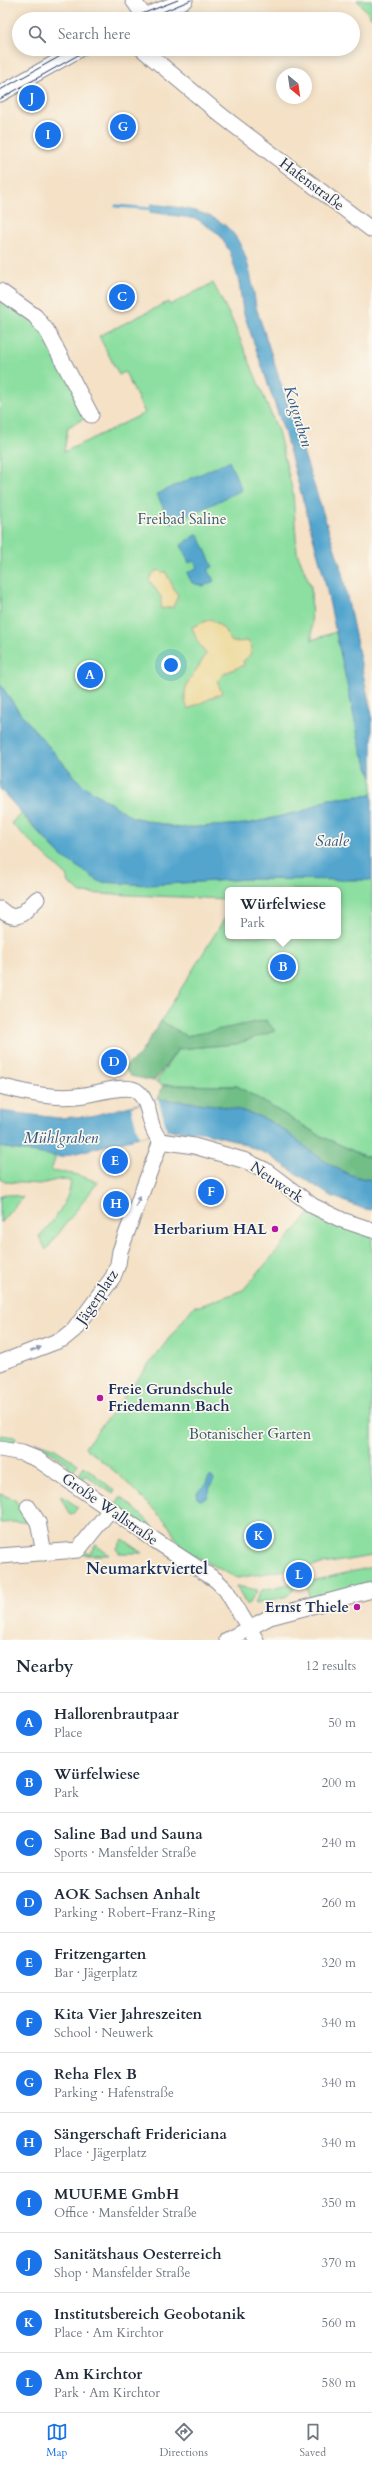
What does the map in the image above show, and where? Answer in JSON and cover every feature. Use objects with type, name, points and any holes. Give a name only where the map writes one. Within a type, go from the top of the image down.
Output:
[{"type":"street","points":[[133,0],[138,12]]},
{"type":"street","points":[[156,12],[185,0]]},
{"type":"street","points":[[0,94],[68,56]]},
{"type":"street","name":"Hafenstraße","points":[[150,56],[250,138],[323,191],[372,230]]},
{"type":"street","points":[[0,291],[36,316],[47,331],[91,415]]},
{"type":"street","points":[[0,909],[8,916],[20,916],[37,899]]},
{"type":"street","points":[[0,1086],[45,1096],[70,1098],[130,1088],[139,1092],[145,1102],[159,1139]]},
{"type":"street","name":"Neuwerk","points":[[159,1139],[194,1146],[246,1161],[265,1170],[313,1206],[342,1220],[372,1230]]},
{"type":"street","name":"Jägerplatz","points":[[0,1363],[63,1339],[74,1330],[113,1277],[118,1264],[120,1251],[159,1139]]},
{"type":"street","name":"Große Wallstraße","points":[[0,1449],[22,1453],[37,1459],[110,1510],[216,1580],[226,1590],[252,1635]]},
{"type":"street","points":[[28,1507],[38,1522],[44,1553]]},
{"type":"street","points":[[0,1556],[78,1550],[110,1510]]},
{"type":"street","points":[[227,1640],[252,1635],[270,1617],[372,1590]]},
{"type":"green space","points":[[357,0],[372,0],[372,18]]},
{"type":"green space","name":"Freibad Saline","points":[[213,283],[233,322],[278,431],[293,493],[297,552],[311,587],[312,640],[347,628],[361,750],[372,777],[372,795],[329,799],[303,811],[247,824],[179,828],[132,817],[82,785],[20,713],[0,684],[0,291],[35,316],[91,415],[68,427],[64,452],[145,413],[125,372],[119,375],[99,336],[168,302],[170,305]]},
{"type":"green space","points":[[21,814],[60,855],[147,885],[248,879],[372,880],[372,1157],[364,1156],[319,1135],[237,1086],[163,1085],[156,1082],[178,1049],[236,1044],[234,1027],[186,1036],[161,1021],[225,918],[225,939],[341,939],[341,887],[225,887],[225,899],[81,893],[67,881],[68,877],[11,823]]},
{"type":"green space","points":[[266,1020],[275,1031],[236,1044],[178,1049],[154,1081],[130,1076],[124,1067],[138,1057],[161,1021],[186,1036]]},
{"type":"green space","points":[[163,1085],[237,1086],[319,1135],[364,1156],[372,1157],[372,1180],[356,1177],[342,1171],[328,1163],[291,1135],[265,1119],[252,1114],[226,1107],[158,1099]]},
{"type":"green space","points":[[0,1147],[56,1156],[51,1171],[74,1174],[98,1182],[46,1250],[39,1236],[49,1226],[65,1202],[70,1187],[70,1181],[61,1179],[40,1184],[5,1182],[0,1179]]},
{"type":"green space","points":[[5,1194],[23,1197],[0,1223],[0,1196]]},
{"type":"green space","name":"Botanischer Garten","points":[[310,1213],[372,1237],[372,1556],[237,1578],[183,1550],[167,1523],[119,1475],[85,1447],[194,1306],[200,1306],[243,1290]]},
{"type":"green space","points":[[0,1435],[16,1437],[14,1443],[0,1442]]},
{"type":"green space","points":[[35,1442],[55,1449],[78,1464],[72,1472],[68,1473],[65,1471],[69,1464]]},
{"type":"green space","points":[[84,1466],[115,1491],[113,1494],[85,1475],[81,1481],[77,1479]]},
{"type":"green space","points":[[0,1494],[14,1499],[34,1521],[0,1523]]},
{"type":"green space","points":[[60,1495],[78,1507],[72,1515],[69,1514]]},
{"type":"green space","points":[[121,1496],[149,1522],[152,1531],[115,1505]]},
{"type":"green space","points":[[123,1539],[143,1553],[119,1553],[117,1548]]},
{"type":"green space","points":[[96,1545],[109,1555],[84,1555],[81,1552],[83,1550],[89,1554]]},
{"type":"green space","points":[[372,1567],[372,1583],[309,1599],[307,1582]]},
{"type":"green space","points":[[306,1569],[307,1577],[293,1580],[292,1572]]},
{"type":"green space","points":[[293,1583],[293,1589],[287,1596],[256,1604],[254,1603],[262,1590]]},
{"type":"green space","points":[[236,1586],[258,1590],[247,1606]]},
{"type":"sand","points":[[158,570],[163,573],[165,571],[178,596],[173,607],[161,609],[161,597],[149,580],[152,574]]},
{"type":"sand","points":[[211,619],[223,628],[232,642],[248,641],[252,647],[251,651],[249,656],[243,661],[244,665],[225,673],[217,681],[222,693],[188,709],[185,700],[187,686],[206,654],[197,641],[192,627]]},
{"type":"water","name":"Kotgraben","points":[[151,204],[200,212],[216,220],[229,229],[239,242],[246,259],[252,281],[256,307],[341,568],[372,716],[372,777],[361,750],[324,577],[284,431],[243,311],[239,282],[230,252],[219,234],[197,219],[150,212]]},
{"type":"water","points":[[229,461],[242,490],[171,524],[157,494]]},
{"type":"water","points":[[198,534],[213,567],[208,569],[214,581],[204,586],[192,583],[187,573],[198,567],[194,561],[189,563],[181,545]]},
{"type":"water","name":"Saale","points":[[0,684],[20,713],[82,785],[132,817],[179,828],[247,824],[303,811],[329,799],[372,795],[372,880],[248,879],[147,885],[100,882],[60,855],[0,789]]},
{"type":"water","name":"Mühlgraben","points":[[158,1099],[226,1107],[265,1119],[291,1135],[328,1163],[342,1171],[356,1177],[372,1180],[372,1210],[364,1209],[329,1195],[267,1154],[234,1140],[202,1132],[167,1130],[60,1157],[0,1147],[0,1111],[58,1118],[91,1116]]},
{"type":"water","points":[[209,1477],[212,1477],[214,1480],[210,1487],[208,1497],[201,1500],[198,1499],[197,1492],[205,1486]]},
{"type":"pier","points":[[158,1099],[167,1130],[139,1137],[131,1107]]},
{"type":"waterway","name":"Kotgraben","points":[[116,206],[154,209]]},
{"type":"tram line","points":[[147,12],[178,0]]},
{"type":"tram line","points":[[163,12],[191,0]]},
{"type":"tram line","points":[[0,90],[61,56]]},
{"type":"tram line","points":[[0,99],[77,56]]},
{"type":"place","name":"Sanitätshaus Oesterreich","points":[[32,98]]},
{"type":"place","name":"Reha Flex B","points":[[123,127]]},
{"type":"place","name":"MUUF.ME GmbH","points":[[48,135]]},
{"type":"place","name":"Saline Bad und Sauna","points":[[122,297]]},
{"type":"place","name":"Hallorenbrautpaar","points":[[90,675]]},
{"type":"place","name":"Würfelwiese","points":[[283,967]]},
{"type":"place","name":"AOK Sachsen Anhalt","points":[[114,1062]]},
{"type":"place","name":"Fritzengarten","points":[[115,1161]]},
{"type":"place","name":"Kita Vier Jahreszeiten","points":[[211,1192]]},
{"type":"place","name":"Sängerschaft Fridericiana","points":[[116,1204]]},
{"type":"place","name":"Herbarium HAL","points":[[275,1229]]},
{"type":"place","name":"Freie Grundschule Friedemann Bach","points":[[100,1398]]},
{"type":"place","name":"Institutsbereich Geobotanik","points":[[259,1536]]},
{"type":"place","name":"Am Kirchtor","points":[[299,1575]]},
{"type":"place","name":"Ernst Thiele","points":[[357,1607]]},
{"type":"district","name":"Neumarktviertel","points":[[147,1568]]}]
